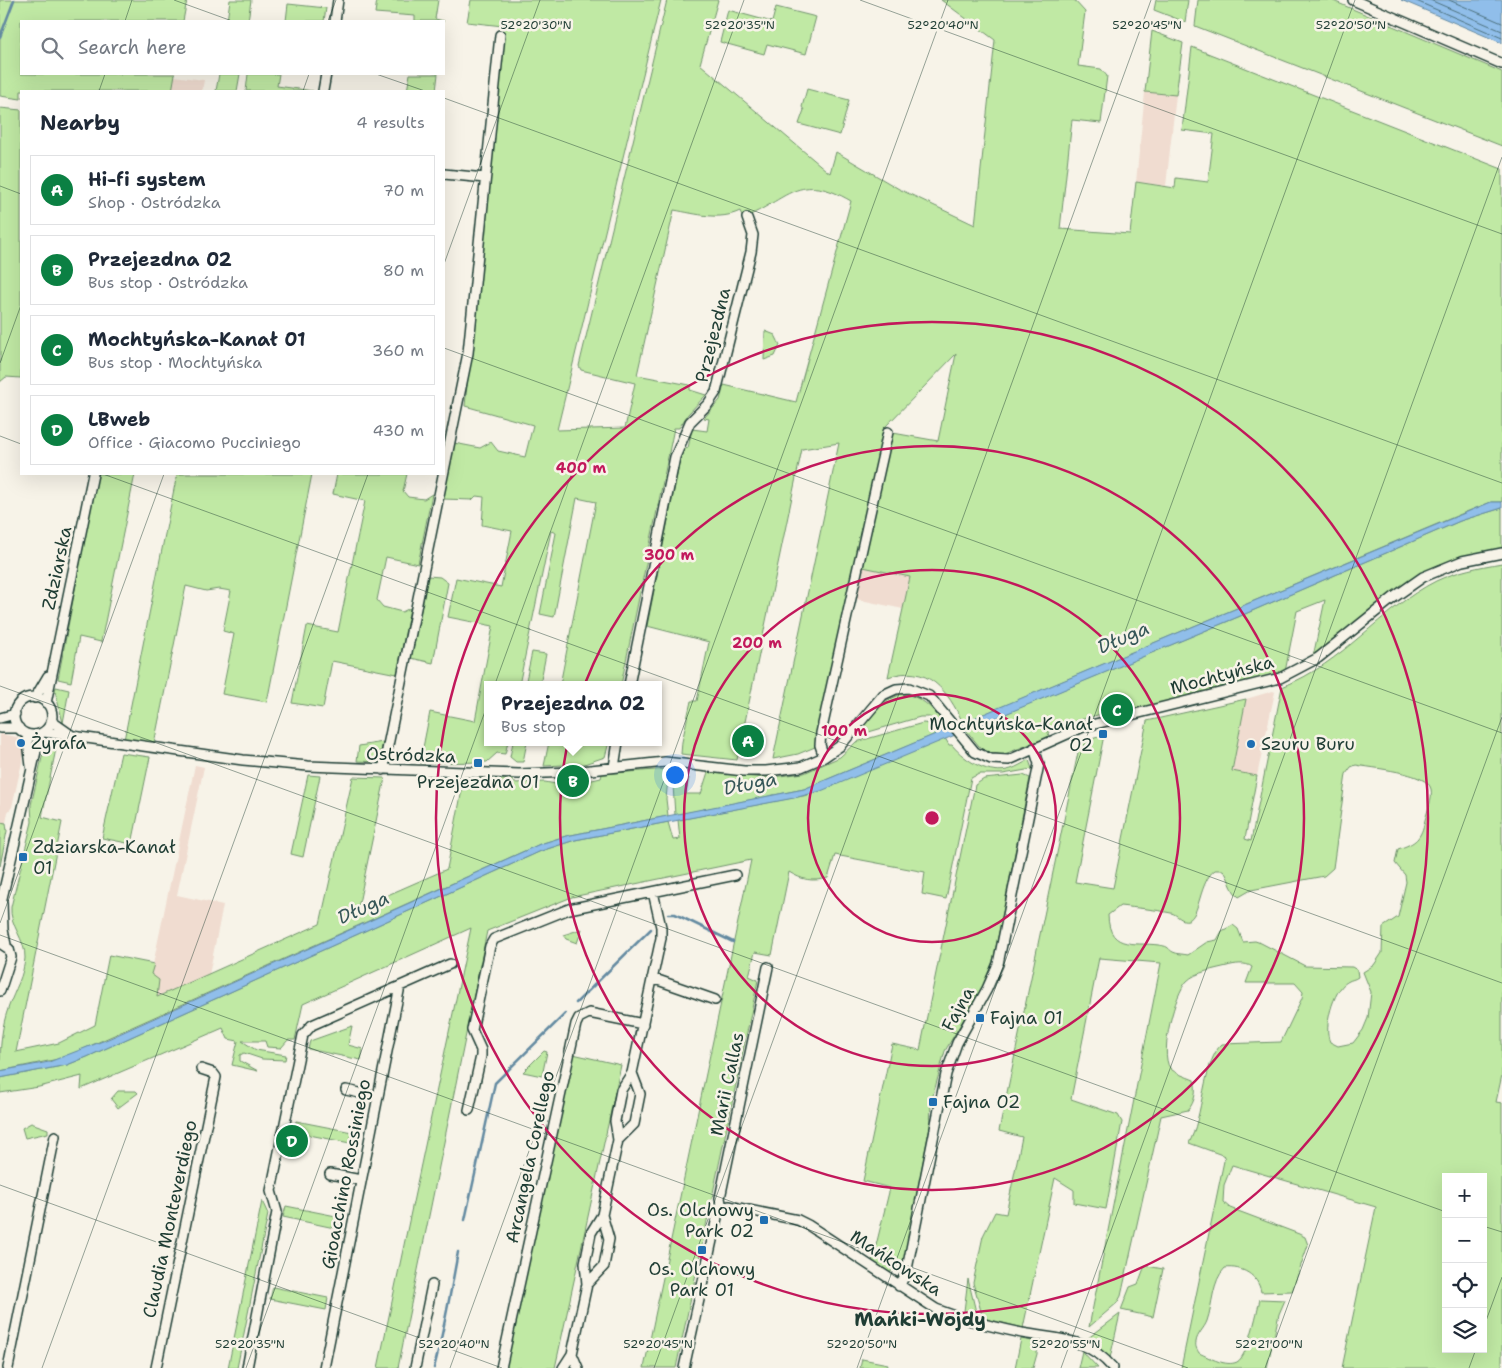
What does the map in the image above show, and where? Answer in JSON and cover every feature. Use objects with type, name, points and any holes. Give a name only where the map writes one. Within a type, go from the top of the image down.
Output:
[{"type":"street","points":[[335,20],[338,0]]},
{"type":"street","points":[[1353,0],[1502,64]]},
{"type":"street","points":[[445,466],[468,353],[500,35]]},
{"type":"street","points":[[323,90],[326,75]]},
{"type":"street","points":[[445,174],[485,178]]},
{"type":"street","name":"Przejezdna","points":[[631,681],[676,457],[690,422],[708,404],[716,392],[751,252],[753,235],[747,218]]},
{"type":"street","points":[[824,757],[820,745],[821,734],[888,432]]},
{"type":"street","name":"Zdziarska","points":[[46,703],[93,475]]},
{"type":"street","points":[[383,770],[443,475]]},
{"type":"street","name":"Mochtyńska","points":[[963,737],[975,752],[992,759],[1009,760],[1083,726],[1280,678],[1318,658],[1393,598],[1423,577],[1462,561],[1502,553]]},
{"type":"street","name":"Zdziarska","points":[[34,698],[52,669]]},
{"type":"street","name":"Ostródzka","points":[[42,733],[243,760],[383,770],[526,774],[665,762],[766,772],[801,767],[824,757],[852,733],[883,695],[896,689],[909,688],[923,691],[929,696],[963,737]]},
{"type":"street","points":[[0,991],[4,968],[12,957],[3,944],[1,905],[31,772],[42,733],[51,721],[52,713],[46,703],[34,698],[20,703],[15,714],[19,728]]},
{"type":"street","points":[[0,718],[15,714]]},
{"type":"street","name":"Ostródzka","points":[[51,721],[76,737]]},
{"type":"street","points":[[0,728],[19,728],[28,734],[42,733]]},
{"type":"street","points":[[28,734],[31,772]]},
{"type":"street","points":[[614,767],[617,746]]},
{"type":"street","name":"Fajna","points":[[899,1286],[906,1274],[950,1060],[993,978],[1002,948],[1039,764],[1034,748]]},
{"type":"street","points":[[469,1110],[481,1056],[481,1050],[472,1030],[490,946],[494,939],[569,909],[735,875]]},
{"type":"street","points":[[563,1368],[572,1354],[587,1284],[585,1263],[591,1234],[602,1215],[618,1140],[615,1121],[622,1090],[632,1073],[661,933],[653,892]]},
{"type":"street","points":[[246,1368],[276,1217],[277,1208],[271,1191],[300,1041],[312,1025],[450,964]]},
{"type":"street","name":"Marii Callas","points":[[684,1368],[720,1210],[720,1198],[768,967]]},
{"type":"street","points":[[652,978],[715,1000]]},
{"type":"street","name":"Gioacchino Rossiniego","points":[[324,1368],[400,986]]},
{"type":"street","name":"Arcangela Corellego","points":[[501,1368],[576,1024],[582,1016],[589,1013],[643,1024]]},
{"type":"street","name":"Claudia Monteverdiego","points":[[156,1368],[216,1077],[213,1073],[201,1069]]},
{"type":"street","points":[[618,1140],[634,1124],[640,1094],[632,1073]]},
{"type":"street","points":[[346,1090],[378,1097]]},
{"type":"street","points":[[8,1368],[56,1136]]},
{"type":"street","points":[[330,1174],[361,1180]]},
{"type":"street","name":"Mańkowska","points":[[720,1210],[729,1206],[802,1222],[928,1305],[956,1316],[1014,1331],[1065,1338],[1083,1344],[1097,1352],[1112,1368]]},
{"type":"street","points":[[587,1284],[604,1266],[609,1239],[602,1215]]},
{"type":"street","points":[[415,1368],[432,1285]]},
{"type":"street","points":[[572,1354],[578,1368]]},
{"type":"shaded area","points":[[174,76],[204,80],[202,90],[172,90]]},
{"type":"shaded area","points":[[1145,92],[1176,95],[1166,186],[1136,182]]},
{"type":"shaded area","points":[[863,567],[910,577],[903,609],[856,599]]},
{"type":"shaded area","points":[[1275,692],[1257,776],[1232,772],[1246,699]]},
{"type":"shaded area","points":[[0,734],[17,737],[22,744],[24,753],[12,807],[8,812],[6,823],[0,822]]},
{"type":"shaded area","points":[[195,765],[204,767],[177,895],[223,905],[209,975],[156,997],[151,974]]},
{"type":"green space","points":[[0,0],[187,0],[183,20],[20,20],[20,75],[175,75],[172,90],[20,90],[20,99],[0,96]]},
{"type":"green space","points":[[230,0],[251,0],[248,20],[227,20]]},
{"type":"green space","points":[[377,0],[438,0],[435,19],[440,20],[415,20],[415,16],[375,13]]},
{"type":"green space","points":[[471,0],[661,0],[557,430],[625,428],[635,383],[581,370],[579,366],[667,0],[718,0],[700,64],[830,173],[836,152],[899,189],[975,225],[995,40],[941,0],[1074,0],[1085,12],[1078,66],[1101,69],[1107,76],[1101,123],[1072,120],[1060,229],[1130,234],[1136,182],[1175,188],[1176,178],[1208,182],[1214,134],[1182,130],[1192,47],[1502,169],[1502,502],[1491,502],[1466,512],[963,723],[951,700],[935,683],[925,677],[914,674],[888,677],[910,577],[863,567],[886,456],[893,433],[938,441],[956,354],[885,427],[815,747],[798,754],[773,759],[839,443],[802,449],[737,760],[681,754],[691,701],[697,701],[709,642],[647,626],[683,450],[688,448],[692,429],[707,431],[709,419],[704,418],[720,400],[724,385],[796,402],[851,201],[833,192],[818,188],[805,188],[794,191],[743,218],[740,211],[724,216],[716,216],[674,210],[637,375],[690,385],[690,390],[706,395],[688,414],[679,428],[674,428],[622,681],[561,681],[596,502],[577,498],[554,617],[540,614],[556,533],[551,531],[520,681],[484,681],[484,746],[507,746],[505,754],[497,753],[487,762],[420,763],[430,712],[475,721],[493,626],[448,617],[456,578],[501,587],[512,531],[482,525],[484,497],[476,496],[472,500],[443,499],[454,443],[480,448],[491,442],[498,451],[525,457],[533,425],[465,406],[503,26],[467,22]]},
{"type":"green space","points":[[1156,0],[1188,0],[1185,22],[1154,10]]},
{"type":"green space","points":[[1198,0],[1331,0],[1502,72],[1502,146],[1195,26]]},
{"type":"green space","points":[[288,4],[326,8],[324,20],[286,20]]},
{"type":"green space","points":[[776,7],[816,17],[806,54],[767,44],[764,54],[720,42],[728,10],[772,22]]},
{"type":"green space","points":[[1152,31],[1183,43],[1176,95],[1145,92]]},
{"type":"green space","points":[[219,75],[240,75],[237,90],[216,90]]},
{"type":"green space","points":[[248,75],[279,75],[277,86],[306,90],[246,90]]},
{"type":"green space","points":[[410,75],[438,75],[436,90],[407,90]]},
{"type":"green space","points":[[807,89],[849,100],[840,135],[799,124],[804,110],[802,107]]},
{"type":"green space","points":[[0,108],[20,110],[20,378],[6,377],[0,382]]},
{"type":"green space","points":[[765,331],[775,335],[780,345],[775,356],[764,360]]},
{"type":"green space","points":[[97,475],[135,475],[101,642],[79,637],[71,682],[58,679]]},
{"type":"green space","points":[[177,475],[312,475],[267,702],[222,694],[234,634],[223,631],[231,591],[219,589],[206,591],[186,586],[154,744],[124,740]]},
{"type":"green space","points":[[337,475],[407,475],[403,491],[408,497],[424,499],[432,494],[418,564],[386,557],[377,600],[383,607],[402,612],[410,608],[397,674],[332,661],[323,708],[292,703],[307,626],[338,632],[365,501],[333,494]]},
{"type":"green space","points":[[1502,508],[1502,549],[1456,559],[1413,579],[1369,610],[1313,657],[1325,600],[1297,611],[1285,672],[1261,680],[1129,711],[1128,707],[1112,708],[1112,711],[1072,722],[1048,732],[1049,737],[1002,755],[983,751],[966,730],[1238,617],[1460,521]]},
{"type":"green space","points":[[1502,563],[1502,1075],[1496,1102],[1502,1103],[1502,1368],[1342,1368],[1376,1207],[1232,1165],[1224,1185],[1223,1202],[1230,1208],[1305,1237],[1308,1245],[1292,1291],[1261,1292],[1253,1276],[1243,1270],[1225,1268],[1215,1286],[1207,1321],[1197,1339],[1196,1347],[1199,1353],[1223,1363],[1237,1362],[1248,1343],[1260,1299],[1285,1300],[1279,1314],[1267,1368],[1181,1368],[1225,1156],[1189,1143],[1194,1133],[1211,1063],[1222,1044],[1281,1042],[1302,998],[1303,992],[1295,983],[1246,983],[1252,967],[1243,964],[1230,965],[1195,975],[1182,988],[1173,1010],[1167,1037],[1167,1060],[1172,1070],[1194,1080],[1194,1100],[1188,1110],[1161,1116],[1121,1296],[1117,1303],[1089,1327],[1161,963],[1099,958],[1071,1099],[1118,1115],[1122,1122],[1106,1209],[1074,1203],[1074,1190],[1055,1178],[1023,1328],[983,1318],[973,1283],[983,1236],[995,1212],[1006,1214],[1022,1137],[999,1131],[1080,743],[1104,735],[1075,882],[1113,888],[1147,721],[1246,699],[1232,771],[1257,776],[1245,839],[1251,841],[1282,687],[1304,677],[1343,651],[1397,606],[1416,593],[1436,581],[1477,568]],"holes":[[[1356,765],[1385,769],[1420,778],[1427,783],[1431,789],[1430,804],[1417,839],[1409,845],[1398,849],[1395,863],[1405,875],[1406,882],[1398,917],[1383,927],[1382,953],[1374,965],[1363,972],[1371,992],[1368,1018],[1363,1030],[1353,1043],[1338,1046],[1330,1042],[1328,1036],[1329,1019],[1337,993],[1347,982],[1358,977],[1357,970],[1352,967],[1305,966],[1261,943],[1255,941],[1243,942],[1238,929],[1233,925],[1222,931],[1217,940],[1207,942],[1188,955],[1175,953],[1164,946],[1127,943],[1119,940],[1114,935],[1110,927],[1108,915],[1120,906],[1165,912],[1183,920],[1188,920],[1195,912],[1206,882],[1215,870],[1223,870],[1239,897],[1251,890],[1324,876],[1333,868],[1346,774],[1351,767]]]},
{"type":"green space","points":[[428,576],[440,577],[448,583],[433,663],[411,658]]},
{"type":"green space","points":[[532,652],[546,654],[541,681],[526,681]]},
{"type":"green space","points":[[56,687],[69,690],[63,723],[55,691]]},
{"type":"green space","points":[[901,694],[915,697],[925,703],[943,722],[940,723],[929,717],[920,717],[855,736],[882,703]]},
{"type":"green space","points":[[923,723],[932,724],[941,732],[804,789],[675,815],[673,785],[675,781],[689,778],[686,794],[701,794],[708,772],[764,778],[804,773],[840,757],[856,742]]},
{"type":"green space","points":[[945,738],[949,745],[952,745],[957,751],[979,766],[987,769],[1003,771],[1029,760],[1032,769],[1003,774],[979,774],[971,778],[946,899],[922,894],[925,872],[835,855],[828,878],[807,880],[789,872],[772,955],[755,952],[749,976],[758,980],[676,1368],[644,1368],[751,860],[572,897],[487,931],[398,1368],[378,1368],[471,928],[303,1004],[295,1040],[288,1040],[281,1048],[267,1047],[265,1041],[242,1041],[256,1050],[286,1055],[285,1060],[262,1059],[244,1053],[240,1055],[240,1061],[258,1071],[232,1065],[238,1041],[228,1039],[223,1028],[81,1089],[82,1076],[39,1087],[0,1093],[0,1078],[67,1065],[87,1057],[541,851],[575,840],[668,822],[673,840],[680,839],[678,820],[808,795]]},
{"type":"green space","points":[[383,742],[379,762],[357,761],[359,746]]},
{"type":"green space","points":[[49,743],[57,744],[42,817],[62,822],[16,1052],[59,1043],[95,1025],[109,955],[154,964],[151,974],[159,980],[157,997],[320,924],[353,777],[385,778],[358,908],[447,869],[464,779],[513,780],[513,783],[545,782],[566,786],[601,778],[602,774],[669,769],[666,799],[668,816],[566,836],[540,844],[63,1058],[0,1071],[4,1022],[21,976],[25,958],[23,945],[12,920],[11,907],[32,822],[31,805],[44,749]]},
{"type":"green space","points":[[512,746],[526,746],[523,762],[516,762],[510,757]]},
{"type":"green space","points":[[548,746],[608,746],[605,757],[584,764],[544,766]]},
{"type":"green space","points":[[121,753],[150,757],[132,844],[102,838]]},
{"type":"green space","points":[[308,775],[320,776],[303,857],[291,854]]},
{"type":"green space","points":[[1023,775],[1030,778],[994,957],[987,979],[945,1051],[931,1103],[930,1126],[902,1270],[897,1267],[889,1273],[872,1262],[890,1188],[863,1181],[892,1044],[920,1050],[975,785],[984,779]]},
{"type":"green space","points":[[0,822],[6,823],[7,831],[0,866]]},
{"type":"green space","points":[[582,929],[577,943],[566,939],[563,935]]},
{"type":"green space","points":[[352,1026],[348,1045],[363,1049],[361,1060],[308,1049],[310,1041]]},
{"type":"green space","points":[[544,1051],[547,1052],[542,1076],[523,1072]]},
{"type":"green space","points":[[573,1054],[621,1065],[555,1368],[505,1368]]},
{"type":"green space","points":[[118,1091],[136,1091],[138,1093],[118,1108],[111,1099]]},
{"type":"green space","points":[[296,1121],[352,1132],[350,1143],[294,1132]]},
{"type":"green space","points":[[31,1123],[48,1129],[48,1133],[25,1138],[22,1128]]},
{"type":"green space","points":[[262,1201],[268,1214],[237,1368],[228,1368]]},
{"type":"green space","points":[[286,1206],[341,1217],[339,1229],[283,1217]]},
{"type":"green space","points":[[1147,1266],[1163,1269],[1153,1317],[1121,1310],[1130,1287],[1138,1284],[1144,1268]]},
{"type":"green space","points":[[968,1279],[977,1316],[964,1311]]},
{"type":"green space","points":[[273,1287],[328,1298],[326,1310],[270,1299]]},
{"type":"green space","points":[[1120,1314],[1110,1358],[1087,1339]]},
{"type":"green space","points":[[1021,1339],[1038,1342],[1033,1368],[1015,1368]]},
{"type":"green space","points":[[1082,1351],[1098,1368],[1078,1368]]},
{"type":"green space","points":[[862,1359],[888,1364],[887,1368],[860,1368]]},
{"type":"water","points":[[1401,0],[1502,0],[1502,43]]},
{"type":"water","points":[[1491,502],[1502,502],[1502,508],[1460,521],[1238,617],[821,791],[794,798],[575,840],[541,851],[87,1057],[67,1065],[0,1078],[0,1071],[49,1062],[108,1039],[540,844],[566,836],[804,789]]},
{"type":"waterway","points":[[0,37],[14,0]]},
{"type":"waterway","points":[[668,914],[675,914],[733,942]]},
{"type":"waterway","points":[[576,1003],[651,929]]},
{"type":"waterway","points":[[465,1220],[495,1083],[565,1014]]},
{"type":"waterway","points":[[434,1368],[458,1252]]},
{"type":"place","name":"Mochtyńska-Kanał 01","points":[[1117,710]]},
{"type":"place","name":"Mochtyńska-Kanał 02","points":[[1103,734]]},
{"type":"place","name":"Hi-fi system","points":[[748,741]]},
{"type":"place","name":"Żyrafa","points":[[21,743]]},
{"type":"place","name":"Szuru Buru","points":[[1251,744]]},
{"type":"place","name":"Przejezdna 01","points":[[478,763]]},
{"type":"place","name":"Przejezdna 02","points":[[573,781]]},
{"type":"place","name":"Zdziarska-Kanał 01","points":[[23,857]]},
{"type":"place","name":"Fajna 01","points":[[980,1018]]},
{"type":"place","name":"Fajna 02","points":[[933,1102]]},
{"type":"place","name":"LBweb","points":[[292,1141]]},
{"type":"place","name":"Os. Olchowy Park 02","points":[[764,1220]]},
{"type":"place","name":"Os. Olchowy Park 01","points":[[702,1250]]},
{"type":"district","name":"Mańki-Wojdy","points":[[920,1319]]},
{"type":"water label","name":"Długa","points":[[1123,637]]},
{"type":"water label","name":"Długa","points":[[750,783]]},
{"type":"water label","name":"Długa","points":[[363,907]]}]
